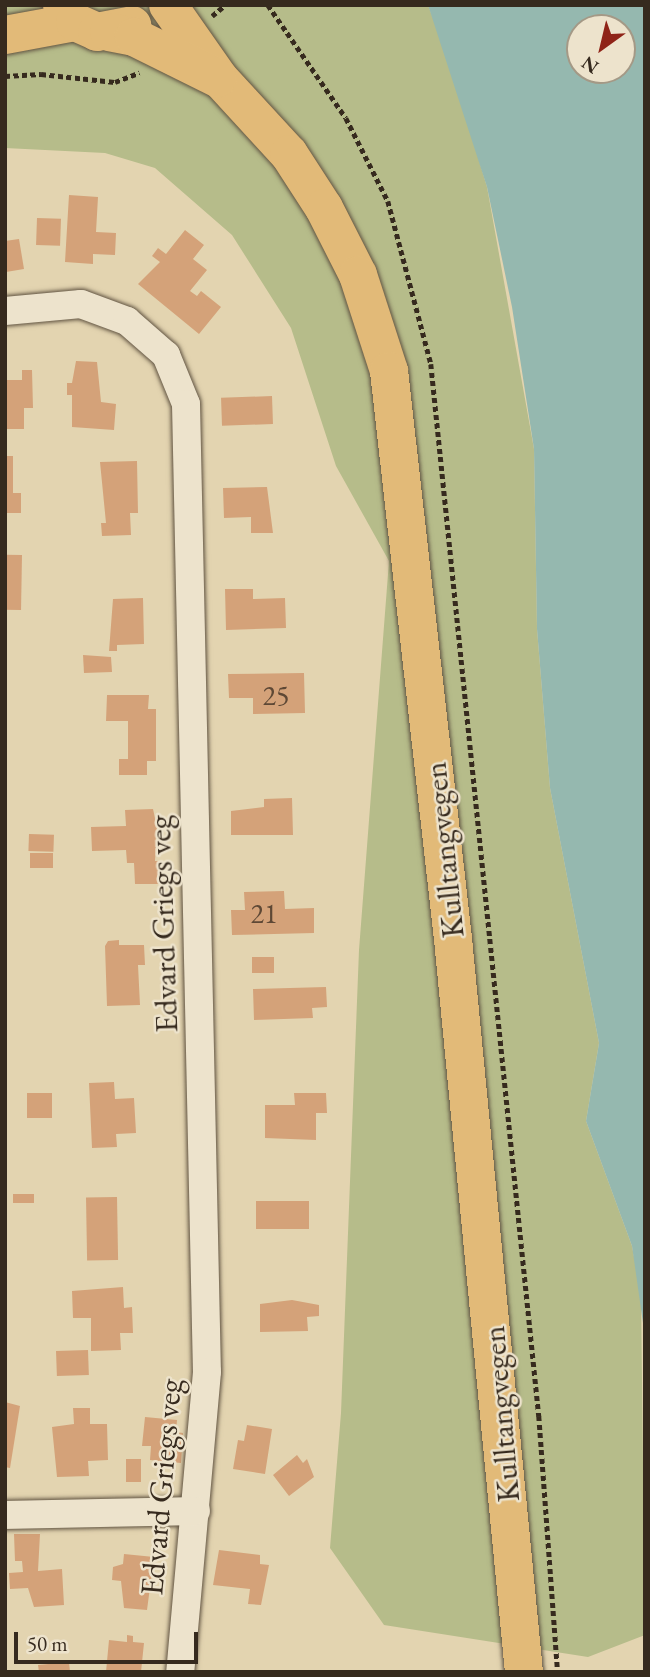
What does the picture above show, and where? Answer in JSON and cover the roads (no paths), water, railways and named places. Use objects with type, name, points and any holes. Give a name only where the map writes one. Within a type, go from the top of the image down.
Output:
[{"type":"main road","points":[[5,35],[82,20],[135,23],[149,5]]},
{"type":"main road","name":"Kulltangvegen","points":[[168,5],[219,78],[289,154],[324,208],[358,275],[389,371],[453,939],[524,1672]]},
{"type":"main road","name":"Kulltangvegen","points":[[82,20],[134,37],[219,78]]},
{"type":"street","name":"Edvard Griegs veg","points":[[5,311],[81,304],[127,321],[166,355],[186,404],[207,1372],[180,1672]]},
{"type":"street","points":[[5,1515],[196,1511]]},
{"type":"water","points":[[428,5],[645,5],[645,1337],[632,1246],[586,1121],[599,1043],[550,788],[537,629],[534,449],[512,307],[487,187]]}]
